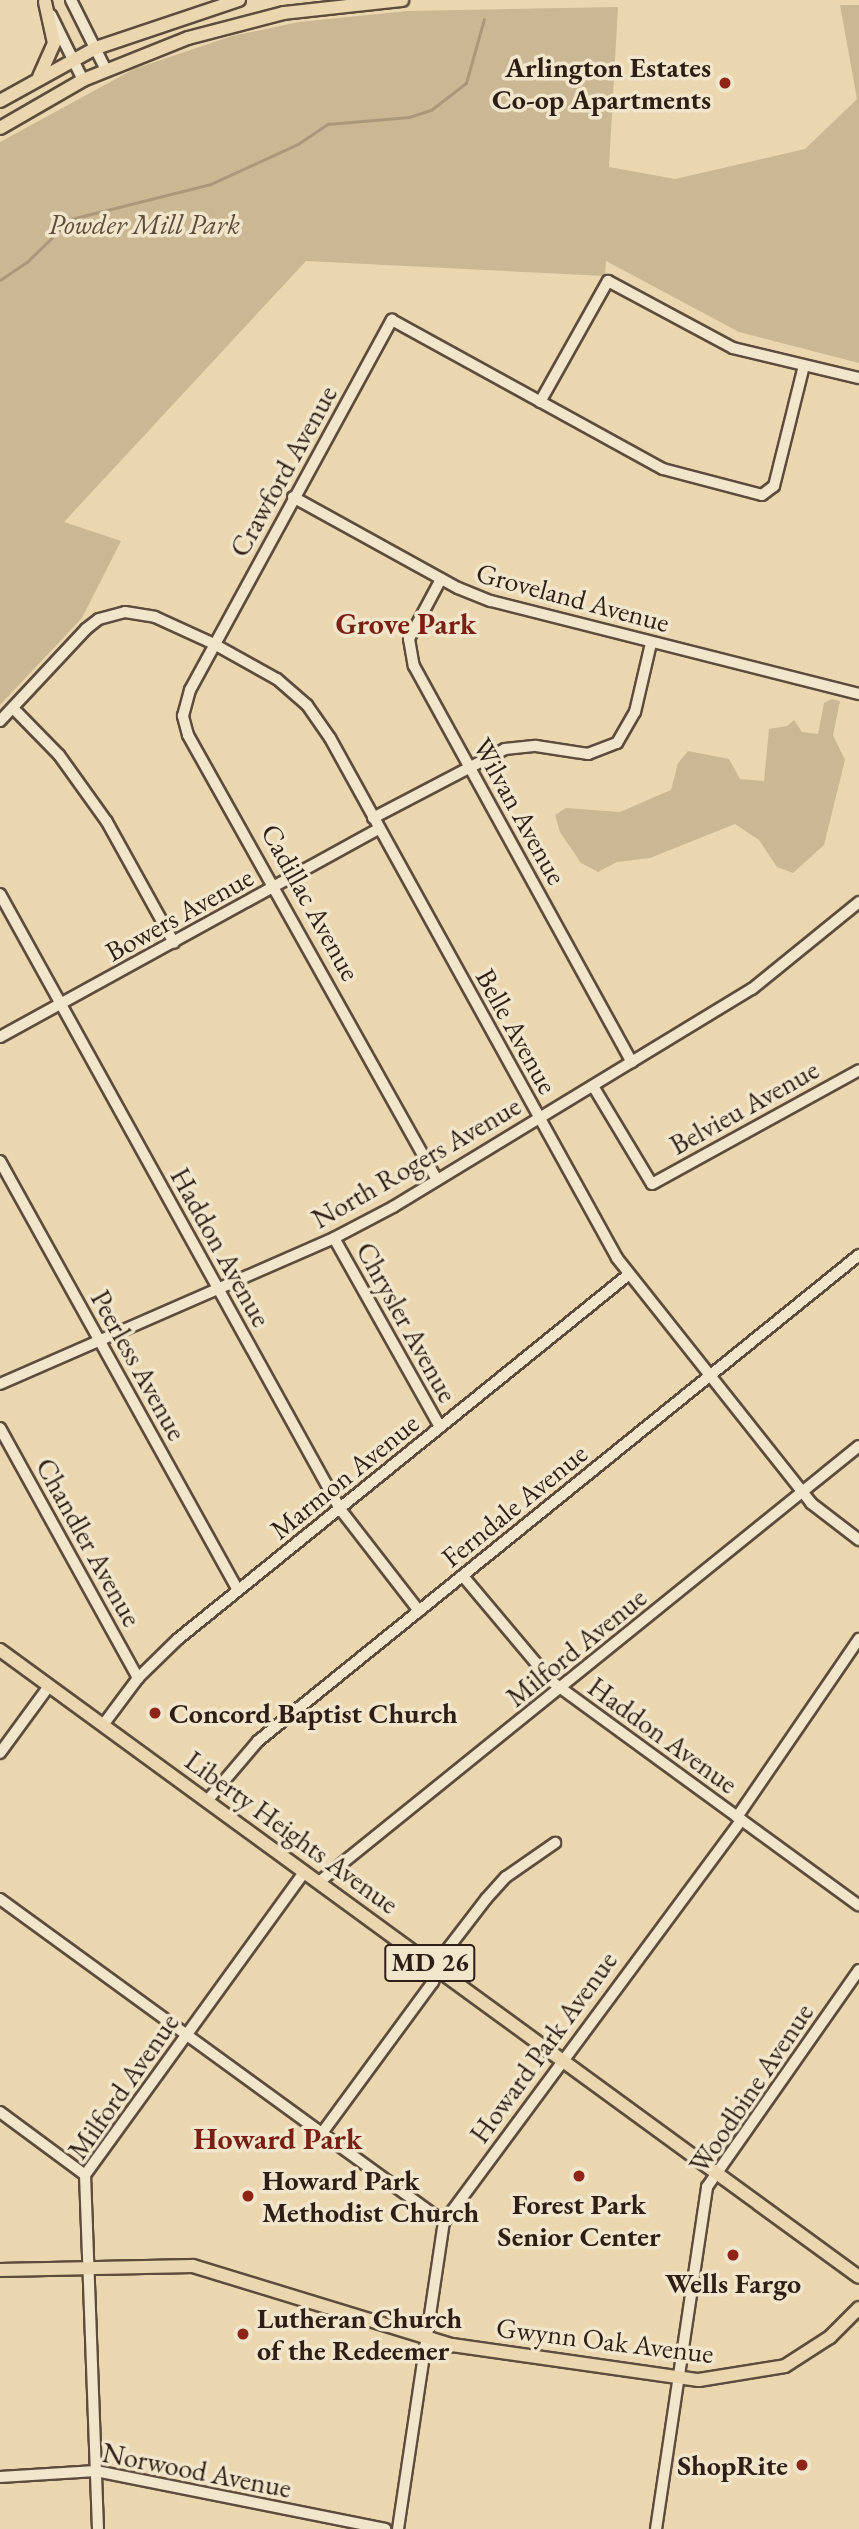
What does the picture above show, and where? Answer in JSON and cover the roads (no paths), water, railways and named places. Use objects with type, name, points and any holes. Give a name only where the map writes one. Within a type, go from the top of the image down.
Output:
[{"type":"main road","points":[[0,102],[96,48],[239,0]]},
{"type":"main road","points":[[0,128],[83,80],[148,52],[251,20],[346,4],[402,0]]},
{"type":"main road","points":[[36,80],[50,60],[54,43],[44,1]]},
{"type":"main road","name":"Liberty Heights Avenue","points":[[0,1650],[859,2277]]},
{"type":"main road","name":"Gwynn Oak Avenue","points":[[0,2270],[168,2264],[215,2270],[427,2339],[678,2378],[721,2379],[785,2366],[830,2337],[859,2308]]},
{"type":"street","points":[[71,0],[106,70]]},
{"type":"street","points":[[44,1],[83,80]]},
{"type":"street","points":[[804,366],[774,486],[762,495],[663,469],[540,402],[608,281],[720,342],[804,366],[859,378]]},
{"type":"street","name":"Crawford Avenue","points":[[214,644],[392,320],[540,402]]},
{"type":"street","name":"Groveland Avenue","points":[[293,497],[441,579],[491,601],[859,694]]},
{"type":"street","name":"Wilvan Avenue","points":[[441,579],[412,630],[408,647],[414,666],[632,1062]]},
{"type":"street","name":"Belle Avenue","points":[[12,708],[99,619],[140,613],[214,644],[277,679],[307,705],[628,1275],[802,1492],[859,1541]]},
{"type":"street","points":[[373,818],[469,765],[521,746],[588,754],[617,743],[635,712],[651,643]]},
{"type":"street","name":"Cadillac Avenue","points":[[214,644],[184,706],[185,725],[437,1180]]},
{"type":"street","points":[[0,721],[12,708],[59,755],[107,822],[174,943]]},
{"type":"street","name":"Bowers Avenue","points":[[0,1037],[379,829]]},
{"type":"street","name":"Haddon Avenue","points":[[0,894],[340,1509],[419,1611]]},
{"type":"street","name":"North Rogers Avenue","points":[[0,1384],[334,1238],[437,1180],[776,972],[859,902]]},
{"type":"street","name":"Belvieu Avenue","points":[[593,1086],[652,1184],[859,1070]]},
{"type":"street","name":"Peerless Avenue","points":[[0,1161],[238,1591]]},
{"type":"street","name":"Chrysler Avenue","points":[[334,1238],[440,1427]]},
{"type":"street","name":"Ferndale Avenue","points":[[207,1801],[258,1741],[859,1255]]},
{"type":"street","name":"Marmon Avenue","points":[[103,1726],[138,1678],[238,1591],[628,1275]]},
{"type":"street","name":"Chandler Avenue","points":[[0,1428],[138,1678]]},
{"type":"street","name":"Milford Avenue","points":[[319,1882],[859,1446]]},
{"type":"street","name":"Haddon Avenue","points":[[463,1576],[561,1689],[859,1906]]},
{"type":"street","name":"Howard Park Avenue","points":[[398,2529],[444,2222],[561,2058],[739,1819],[859,1639]]},
{"type":"street","points":[[0,1753],[49,1686]]},
{"type":"street","points":[[322,2133],[433,1982],[437,1968],[496,1888],[555,1843]]},
{"type":"street","name":"Milford Avenue","points":[[98,2529],[85,2175],[304,1872]]},
{"type":"street","points":[[0,1899],[444,2222]]},
{"type":"street","name":"Woodbine Avenue","points":[[656,2529],[707,2187],[859,1970]]},
{"type":"street","points":[[0,2112],[85,2175]]},
{"type":"street","name":"Norwood Avenue","points":[[0,2477],[96,2472],[385,2529]]},
{"type":"waterway","points":[[0,280],[27,262],[71,219],[211,184],[298,144],[328,124],[409,117],[431,110],[466,83],[484,19]]},
{"type":"place","name":"Arlington Estates Co-op Apartments","points":[[725,83]]},
{"type":"place","name":"Concord Baptist Church","points":[[155,1713]]},
{"type":"place","name":"Forest Park Senior Center","points":[[579,2176]]},
{"type":"place","name":"Howard Park Methodist Church","points":[[248,2196]]},
{"type":"place","name":"Wells Fargo","points":[[733,2255]]},
{"type":"place","name":"Lutheran Church of the Redeemer","points":[[243,2334]]},
{"type":"place","name":"ShopRite","points":[[802,2465]]},
{"type":"district","name":"Grove Park","points":[[406,624]]},
{"type":"district","name":"Howard Park","points":[[278,2139]]},
{"type":"park label","name":"Powder Mill Park","points":[[144,224]]}]
